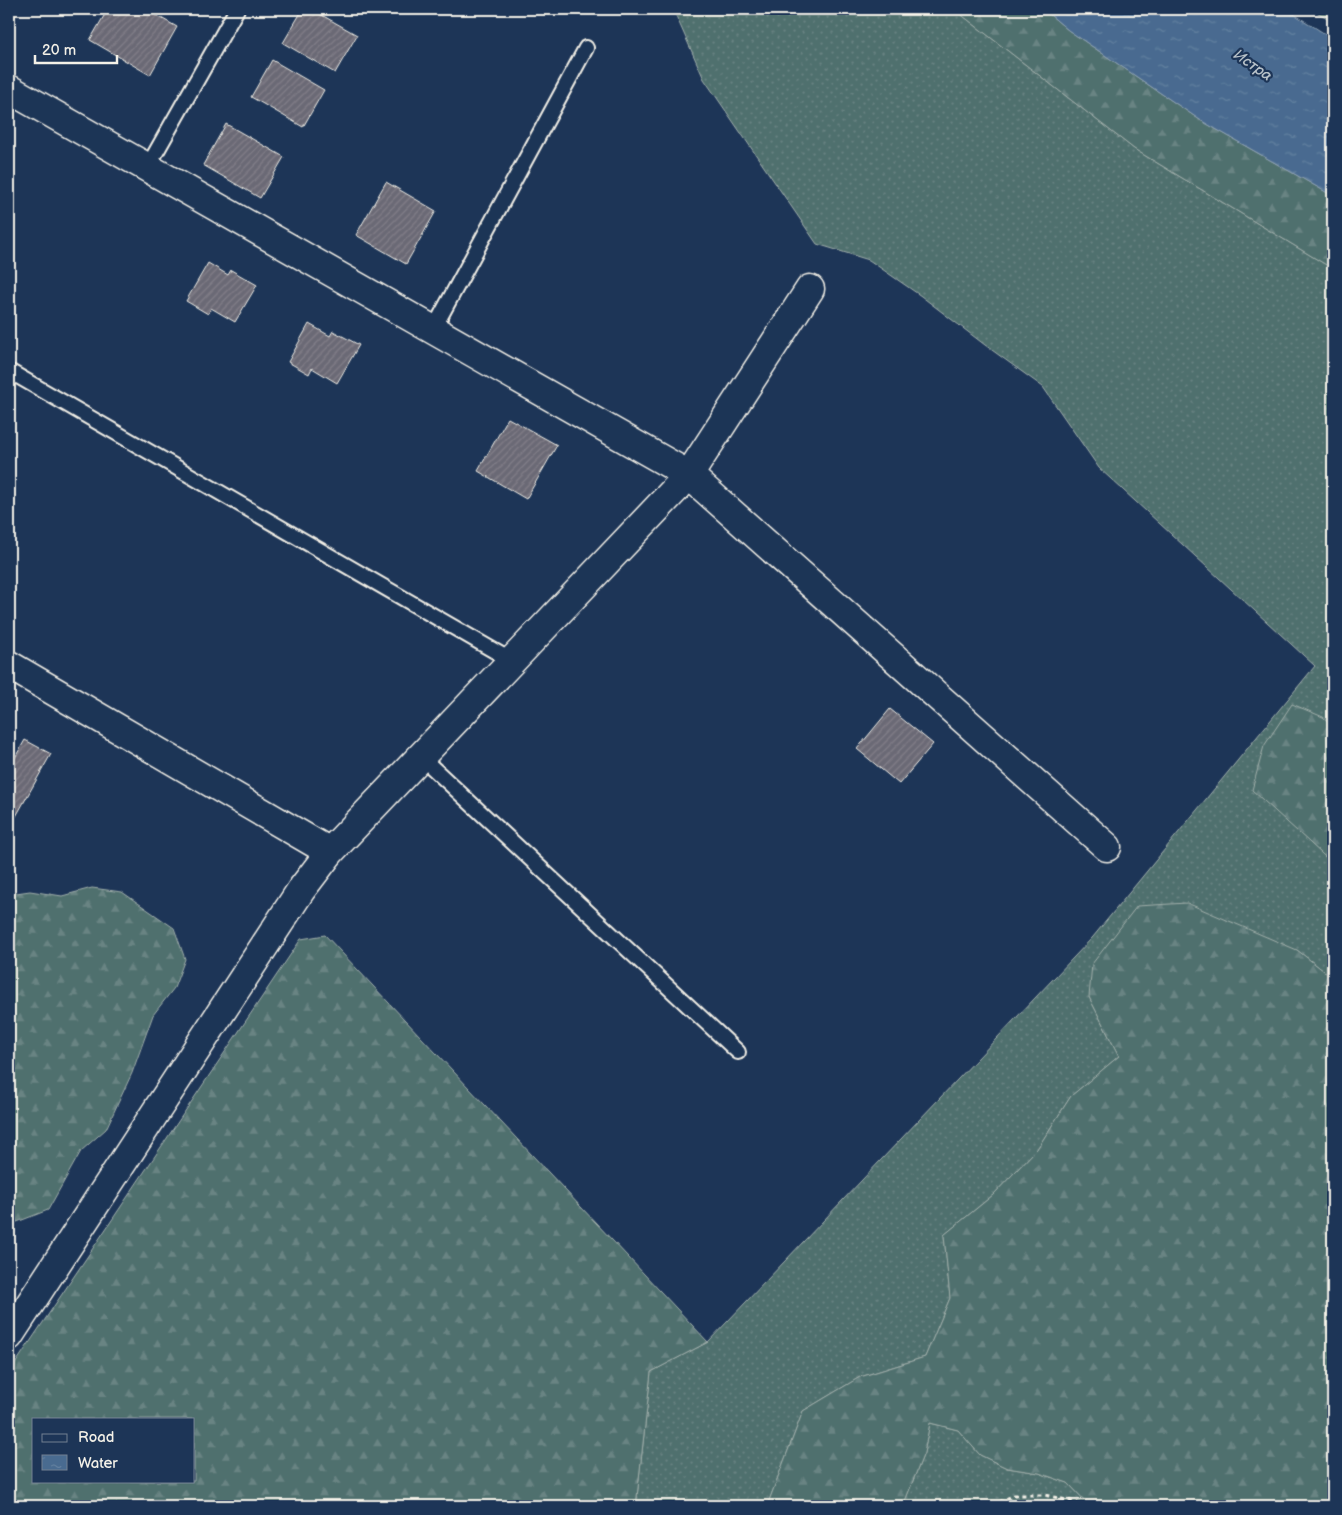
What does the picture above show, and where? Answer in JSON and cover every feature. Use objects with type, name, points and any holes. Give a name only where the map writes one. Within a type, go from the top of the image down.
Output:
[{"type":"street","points":[[9,89],[689,476],[1107,847]]},
{"type":"street","points":[[9,1336],[296,898],[330,852],[689,476],[810,289]]},
{"type":"street","points":[[9,665],[330,852]]},
{"type":"lane","points":[[147,168],[238,9]]},
{"type":"lane","points":[[432,330],[586,48]]},
{"type":"lane","points":[[9,372],[512,661]]},
{"type":"lane","points":[[421,757],[738,1052]]},
{"type":"path","points":[[992,1506],[1014,1496],[1022,1495],[1045,1495],[1085,1506]]},
{"type":"green space","points":[[673,9],[954,9],[1134,149],[1333,269],[1333,726],[1323,717],[1253,790],[1333,864],[1333,978],[1297,950],[1089,997],[1119,1056],[1071,1096],[1037,1149],[993,1195],[944,1235],[950,1298],[925,1357],[860,1377],[803,1411],[767,1506],[636,1506],[651,1372],[708,1342],[1093,937],[1315,666],[1099,468],[1043,387],[921,296],[869,260],[817,244],[704,79]]},
{"type":"green space","points":[[954,9],[1043,9],[1068,30],[1200,120],[1333,196],[1333,269],[1134,149]]},
{"type":"green space","points":[[1311,9],[1333,9],[1333,21]]},
{"type":"green space","points":[[1292,704],[1323,717],[1333,726],[1333,864],[1252,790],[1264,746]]},
{"type":"green space","points":[[92,888],[122,892],[174,928],[185,959],[174,988],[153,1015],[132,1073],[106,1129],[81,1151],[48,1210],[17,1222],[9,1222],[9,894],[30,891],[62,896]]},
{"type":"green space","points":[[1187,903],[1297,950],[1333,978],[1333,1506],[1090,1506],[1068,1483],[1039,1473],[1007,1468],[980,1455],[958,1430],[930,1423],[924,1453],[903,1506],[767,1506],[803,1411],[860,1377],[925,1357],[950,1298],[944,1235],[993,1195],[1037,1149],[1071,1096],[1119,1056],[1089,997],[1092,964],[1137,906]]},
{"type":"green space","points":[[325,935],[708,1342],[651,1372],[636,1506],[9,1506],[9,1373],[301,939]]},
{"type":"green space","points":[[930,1423],[958,1430],[980,1455],[1007,1468],[1039,1473],[1068,1483],[1090,1506],[903,1506],[924,1453]]},
{"type":"water","name":"Истра","points":[[1043,9],[1286,9],[1333,39],[1333,196],[1200,120],[1068,30]]},
{"type":"building","points":[[108,9],[145,9],[177,27],[150,75],[90,40]]},
{"type":"building","points":[[303,9],[311,9],[357,35],[335,73],[283,43]]},
{"type":"building","points":[[272,60],[324,90],[303,127],[251,97]]},
{"type":"building","points":[[226,124],[284,157],[260,198],[203,165]]},
{"type":"building","points":[[386,182],[436,211],[406,264],[356,235]]},
{"type":"building","points":[[208,263],[228,275],[231,270],[257,285],[235,322],[211,308],[208,314],[186,301]]},
{"type":"building","points":[[309,324],[330,336],[333,331],[359,345],[337,383],[312,368],[309,374],[288,362]]},
{"type":"building","points":[[508,418],[557,445],[526,499],[478,471]]},
{"type":"building","points":[[890,709],[933,744],[899,784],[857,749]]},
{"type":"building","points":[[25,740],[51,754],[10,827],[9,768]]}]
